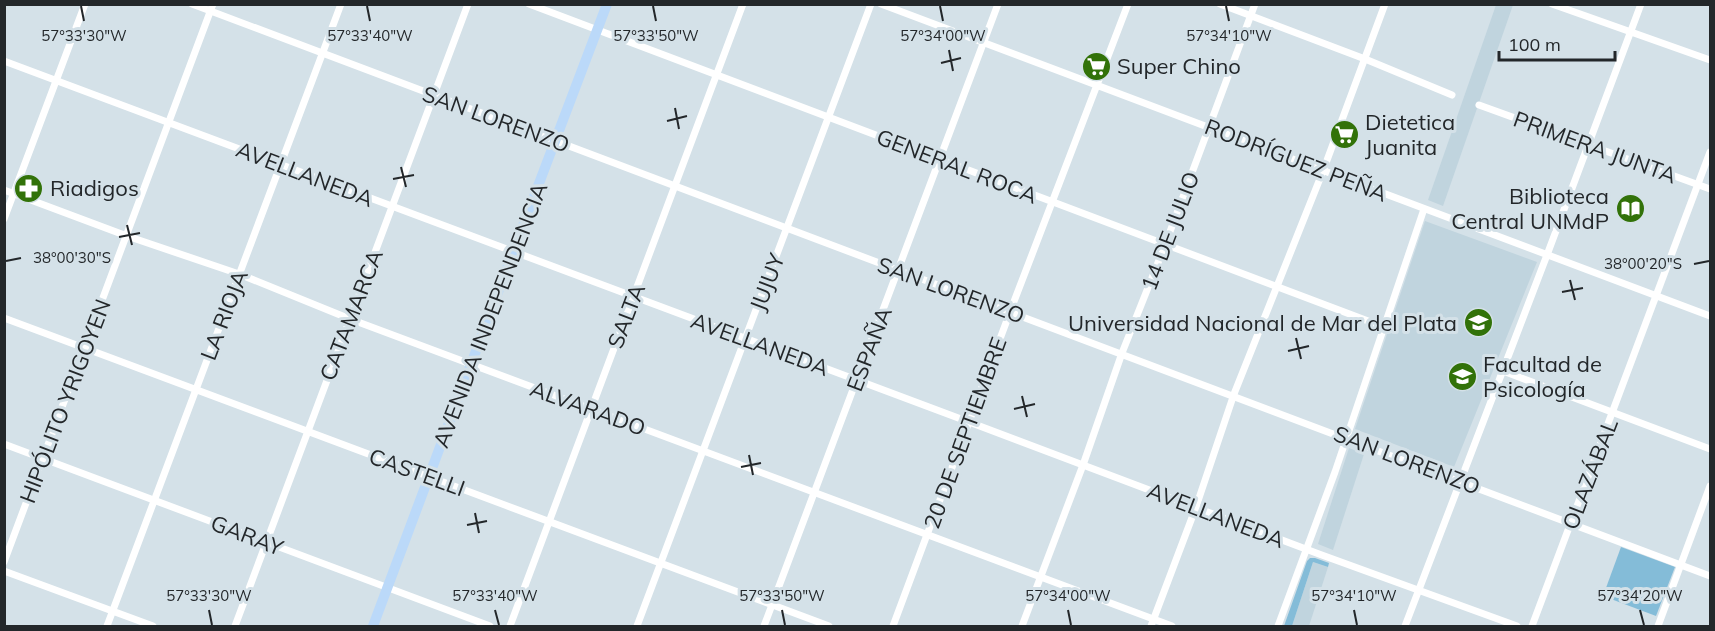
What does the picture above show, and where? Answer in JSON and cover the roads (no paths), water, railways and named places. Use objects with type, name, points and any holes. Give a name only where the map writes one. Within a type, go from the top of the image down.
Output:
[{"type":"main road","name":"AVENIDA INDEPENDENCIA","points":[[373,627],[608,4]]},
{"type":"street","points":[[4,219],[85,4]]},
{"type":"street","name":"SAN LORENZO","points":[[192,4],[212,8],[322,54],[1346,436],[1710,576]]},
{"type":"street","name":"LA RIOJA","points":[[107,627],[341,4]]},
{"type":"street","name":"CATAMARCA","points":[[235,627],[468,4]]},
{"type":"street","name":"GENERAL ROCA","points":[[530,4],[1384,327]]},
{"type":"street","name":"SALTA","points":[[510,627],[743,4]]},
{"type":"street","name":"JUJUY","points":[[637,627],[871,4]]},
{"type":"street","name":"RODRÍGUEZ PEÑA","points":[[881,4],[1710,316]]},
{"type":"street","name":"ESPAÑA","points":[[764,627],[998,4]]},
{"type":"street","name":"20 DE SEPTIEMBRE","points":[[893,627],[1128,4]]},
{"type":"street","points":[[1221,4],[1452,95]]},
{"type":"street","name":"14 DE JULIO","points":[[1022,627],[1122,353],[1255,4]]},
{"type":"street","points":[[1152,623],[1196,507],[1234,394],[1323,171],[1385,4]]},
{"type":"street","points":[[1552,4],[1710,60]]},
{"type":"street","points":[[1405,627],[1641,4]]},
{"type":"street","name":"HIPÓLITO YRIGOYEN","points":[[4,562],[212,8]]},
{"type":"street","name":"AVELLANEDA","points":[[4,61],[1306,550],[1517,627]]},
{"type":"street","name":"PRIMERA JUNTA","points":[[1479,105],[1710,189]]},
{"type":"street","name":"OLAZÁBAL","points":[[1532,627],[1710,152]]},
{"type":"street","name":"ALVARADO","points":[[4,190],[126,236],[239,274],[350,319],[1040,577],[1152,623],[1172,627]]},
{"type":"street","points":[[1278,627],[1425,209]]},
{"type":"street","name":"CASTELLI","points":[[4,318],[829,627]]},
{"type":"street","points":[[1503,371],[1710,448]]},
{"type":"street","name":"GARAY","points":[[4,444],[490,627]]},
{"type":"street","points":[[1658,627],[1710,486]]},
{"type":"street","points":[[4,571],[153,627]]},
{"type":"place","name":"Super Chino","points":[[1096,66]]},
{"type":"place","name":"Dietetica Juanita","points":[[1344,135]]},
{"type":"place","name":"Riadigos","points":[[29,188]]},
{"type":"place","name":"Biblioteca Central UNMdP","points":[[1630,209]]},
{"type":"place","name":"Universidad Nacional de Mar del Plata","points":[[1478,323]]},
{"type":"place","name":"Facultad de Psicología","points":[[1462,377]]}]
